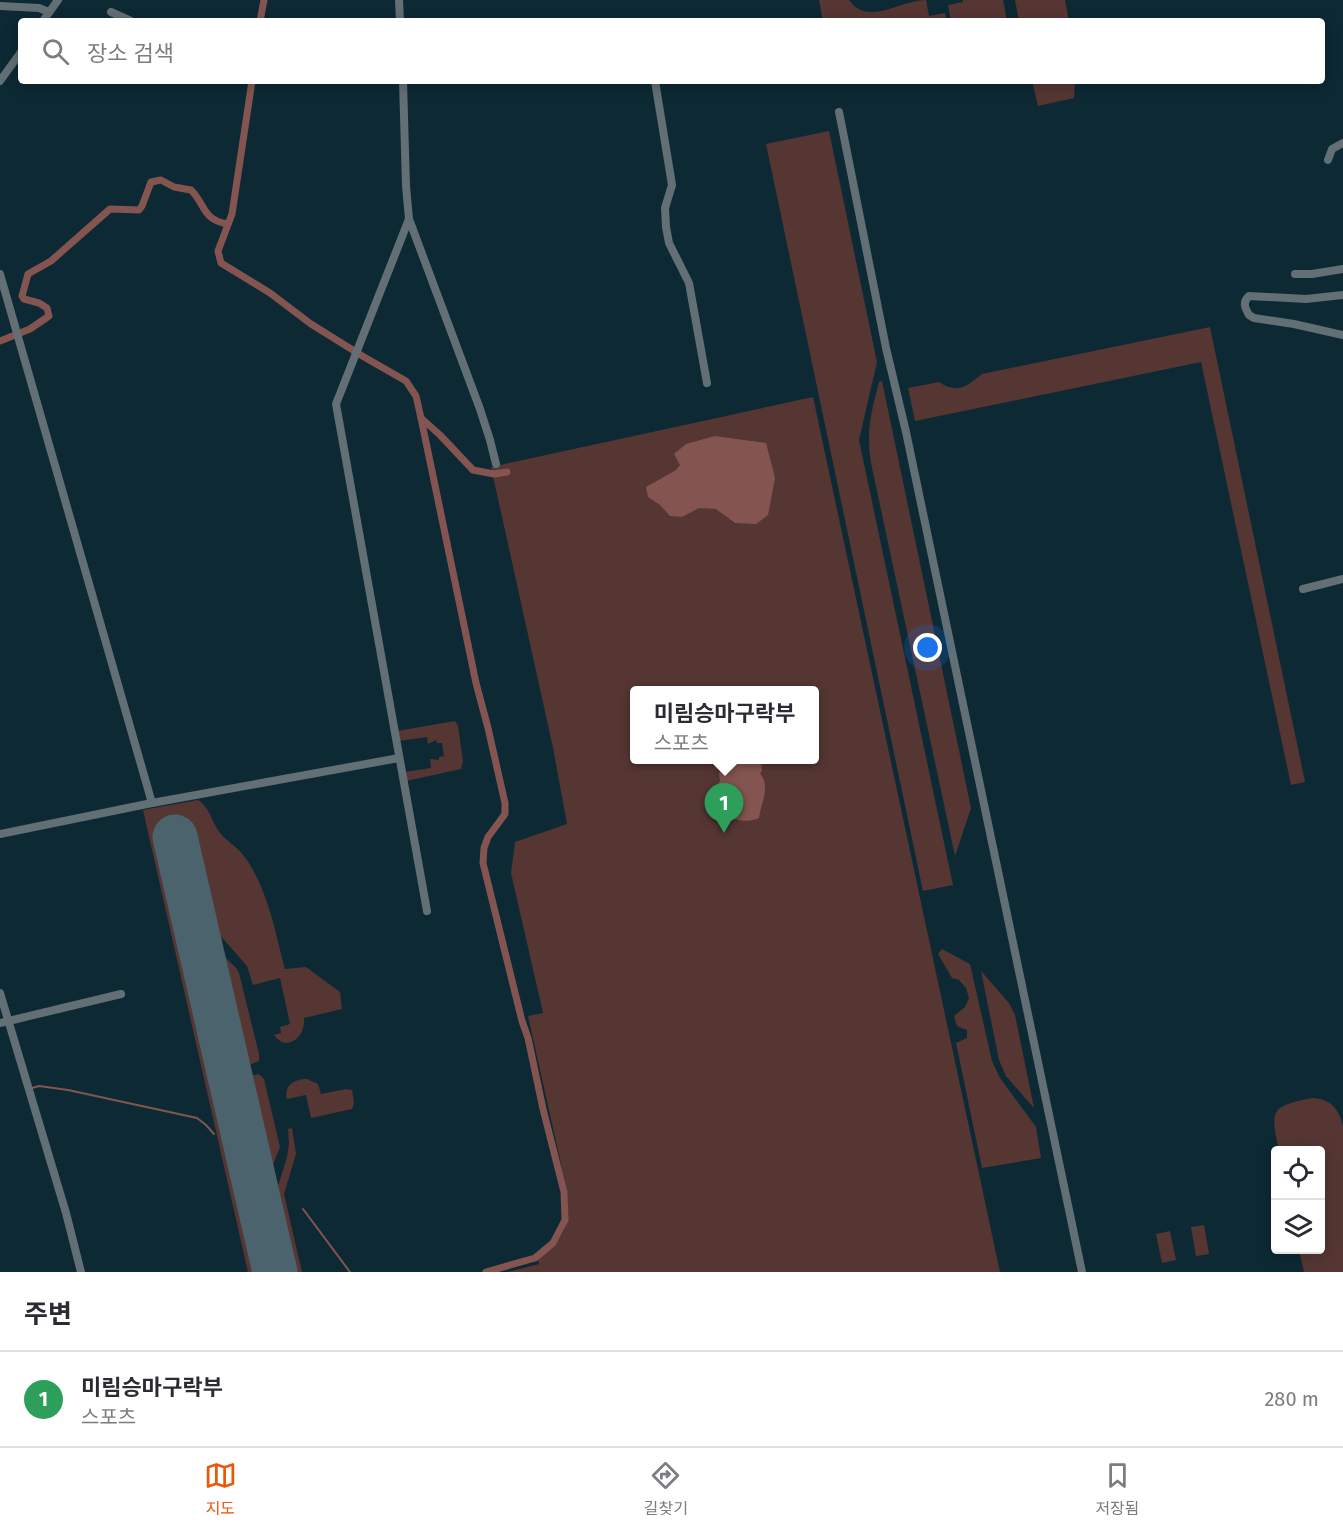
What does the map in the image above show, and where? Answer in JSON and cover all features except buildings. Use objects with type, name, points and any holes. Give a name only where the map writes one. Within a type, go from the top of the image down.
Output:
[{"type":"street","points":[[45,18],[58,0]]},
{"type":"street","points":[[399,0],[400,18]]},
{"type":"street","points":[[0,6],[39,8],[49,12]]},
{"type":"street","points":[[111,12],[125,18]]},
{"type":"street","points":[[0,81],[18,56]]},
{"type":"street","points":[[403,84],[409,219],[480,409],[496,464]]},
{"type":"street","points":[[656,84],[672,185],[665,208],[666,227],[669,243],[689,283],[707,382]]},
{"type":"street","points":[[839,112],[886,348],[906,432],[1082,1272]]},
{"type":"street","points":[[1328,160],[1332,148],[1343,143]]},
{"type":"street","points":[[409,219],[336,404],[428,910]]},
{"type":"street","points":[[1295,274],[1343,269]]},
{"type":"street","points":[[0,274],[152,803]]},
{"type":"street","points":[[1343,295],[1306,299],[1249,296],[1244,304],[1248,315],[1254,318],[1343,335]]},
{"type":"street","points":[[1303,589],[1343,579]]},
{"type":"street","points":[[0,834],[152,803],[399,758]]},
{"type":"street","points":[[0,993],[66,1213],[81,1272]]},
{"type":"street","points":[[0,1023],[121,994]]},
{"type":"shaded area","points":[[819,0],[849,0],[857,8],[875,12],[926,0],[929,16],[945,13],[946,18],[822,18]]},
{"type":"shaded area","points":[[963,0],[1003,0],[1006,18],[950,18],[948,5],[963,2]]},
{"type":"shaded area","points":[[1015,0],[1065,0],[1068,18],[1018,18]]},
{"type":"shaded area","points":[[1033,84],[1075,84],[1074,98],[1038,106]]},
{"type":"shaded area","points":[[829,131],[877,362],[859,440],[953,885],[923,891],[766,144]]},
{"type":"shaded area","points":[[1210,327],[1305,782],[1291,785],[1201,362],[915,421],[908,388],[939,382],[951,388],[961,387],[982,374]]},
{"type":"shaded area","points":[[882,381],[971,808],[955,856],[871,463],[870,422],[879,382]]},
{"type":"shaded area","points":[[813,397],[1000,1272],[508,1272],[539,1264],[538,1259],[555,1244],[564,1230],[568,1212],[567,1191],[528,1016],[543,1013],[511,873],[515,842],[567,824],[553,748],[491,467]]},
{"type":"shaded area","points":[[715,436],[766,443],[775,478],[768,515],[756,524],[735,523],[716,509],[699,508],[682,517],[670,516],[648,497],[646,487],[676,470],[680,465],[674,454],[686,444]]},
{"type":"shaded area","points":[[455,721],[458,726],[463,761],[461,769],[406,781],[405,772],[431,768],[430,759],[439,760],[439,757],[444,756],[442,743],[437,743],[436,740],[428,744],[427,737],[399,741],[397,731]]},
{"type":"shaded area","points":[[761,764],[760,773],[765,790],[759,818],[746,821],[713,813],[710,796],[720,781],[719,773],[725,766]]},
{"type":"shaded area","points":[[198,800],[207,810],[221,834],[241,852],[259,882],[270,911],[285,969],[306,967],[340,992],[342,1009],[304,1018],[302,1031],[295,1040],[284,1043],[279,1040],[274,1035],[281,1033],[280,1027],[290,1024],[280,978],[253,985],[247,966],[203,916],[186,832],[166,836],[263,1272],[248,1272],[143,810]]},
{"type":"shaded area","points":[[216,948],[239,973],[259,1054],[259,1061],[244,1067],[238,1063],[212,953]]},
{"type":"shaded area","points":[[942,949],[970,964],[992,1061],[1000,1078],[1036,1127],[1041,1158],[982,1168],[956,1043],[967,1038],[967,1030],[957,1026],[954,1016],[965,1007],[969,998],[966,988],[959,980],[952,978],[938,954]]},
{"type":"shaded area","points":[[981,971],[1009,1003],[1015,1015],[1034,1108],[1006,1076],[999,1060]]},
{"type":"shaded area","points":[[259,1074],[264,1079],[280,1147],[268,1177],[263,1175],[242,1083],[247,1077]]},
{"type":"shaded area","points":[[307,1079],[318,1084],[321,1094],[352,1090],[354,1103],[352,1109],[311,1118],[306,1095],[287,1099],[286,1094],[291,1084]]},
{"type":"shaded area","points":[[1312,1098],[1324,1100],[1336,1110],[1343,1126],[1343,1272],[1304,1272],[1300,1254],[1325,1254],[1325,1146],[1278,1146],[1275,1117],[1281,1107]]},
{"type":"shaded area","points":[[292,1128],[296,1154],[284,1194],[302,1272],[286,1272],[271,1209],[287,1157],[288,1129]]},
{"type":"shaded area","points":[[1204,1225],[1209,1254],[1196,1256],[1191,1227]]},
{"type":"shaded area","points":[[1170,1231],[1176,1260],[1162,1263],[1156,1234]]},
{"type":"waterway","points":[[261,18],[264,0]]},
{"type":"waterway","points":[[252,84],[232,214],[218,251],[221,263],[270,293],[311,324],[406,381],[416,396],[421,418],[473,470],[494,474],[507,472]]},
{"type":"waterway","points":[[0,341],[30,329],[49,316],[47,308],[24,299],[22,296],[28,274],[51,261],[110,209],[139,210],[151,182],[161,180],[174,187],[191,190],[213,219],[228,224]]},
{"type":"waterway","points":[[421,418],[476,683],[505,803],[505,814],[488,837],[484,848],[483,863],[528,1038],[564,1192],[565,1220],[553,1243],[535,1258],[486,1272]]},
{"type":"waterway","points":[[32,1088],[39,1086],[68,1090],[197,1118],[214,1134]]},
{"type":"waterway","points":[[303,1209],[350,1272]]},
{"type":"runway","points":[[175,837],[275,1272]]},
{"type":"place","name":"미림승마구락부","points":[[724,833]]}]
